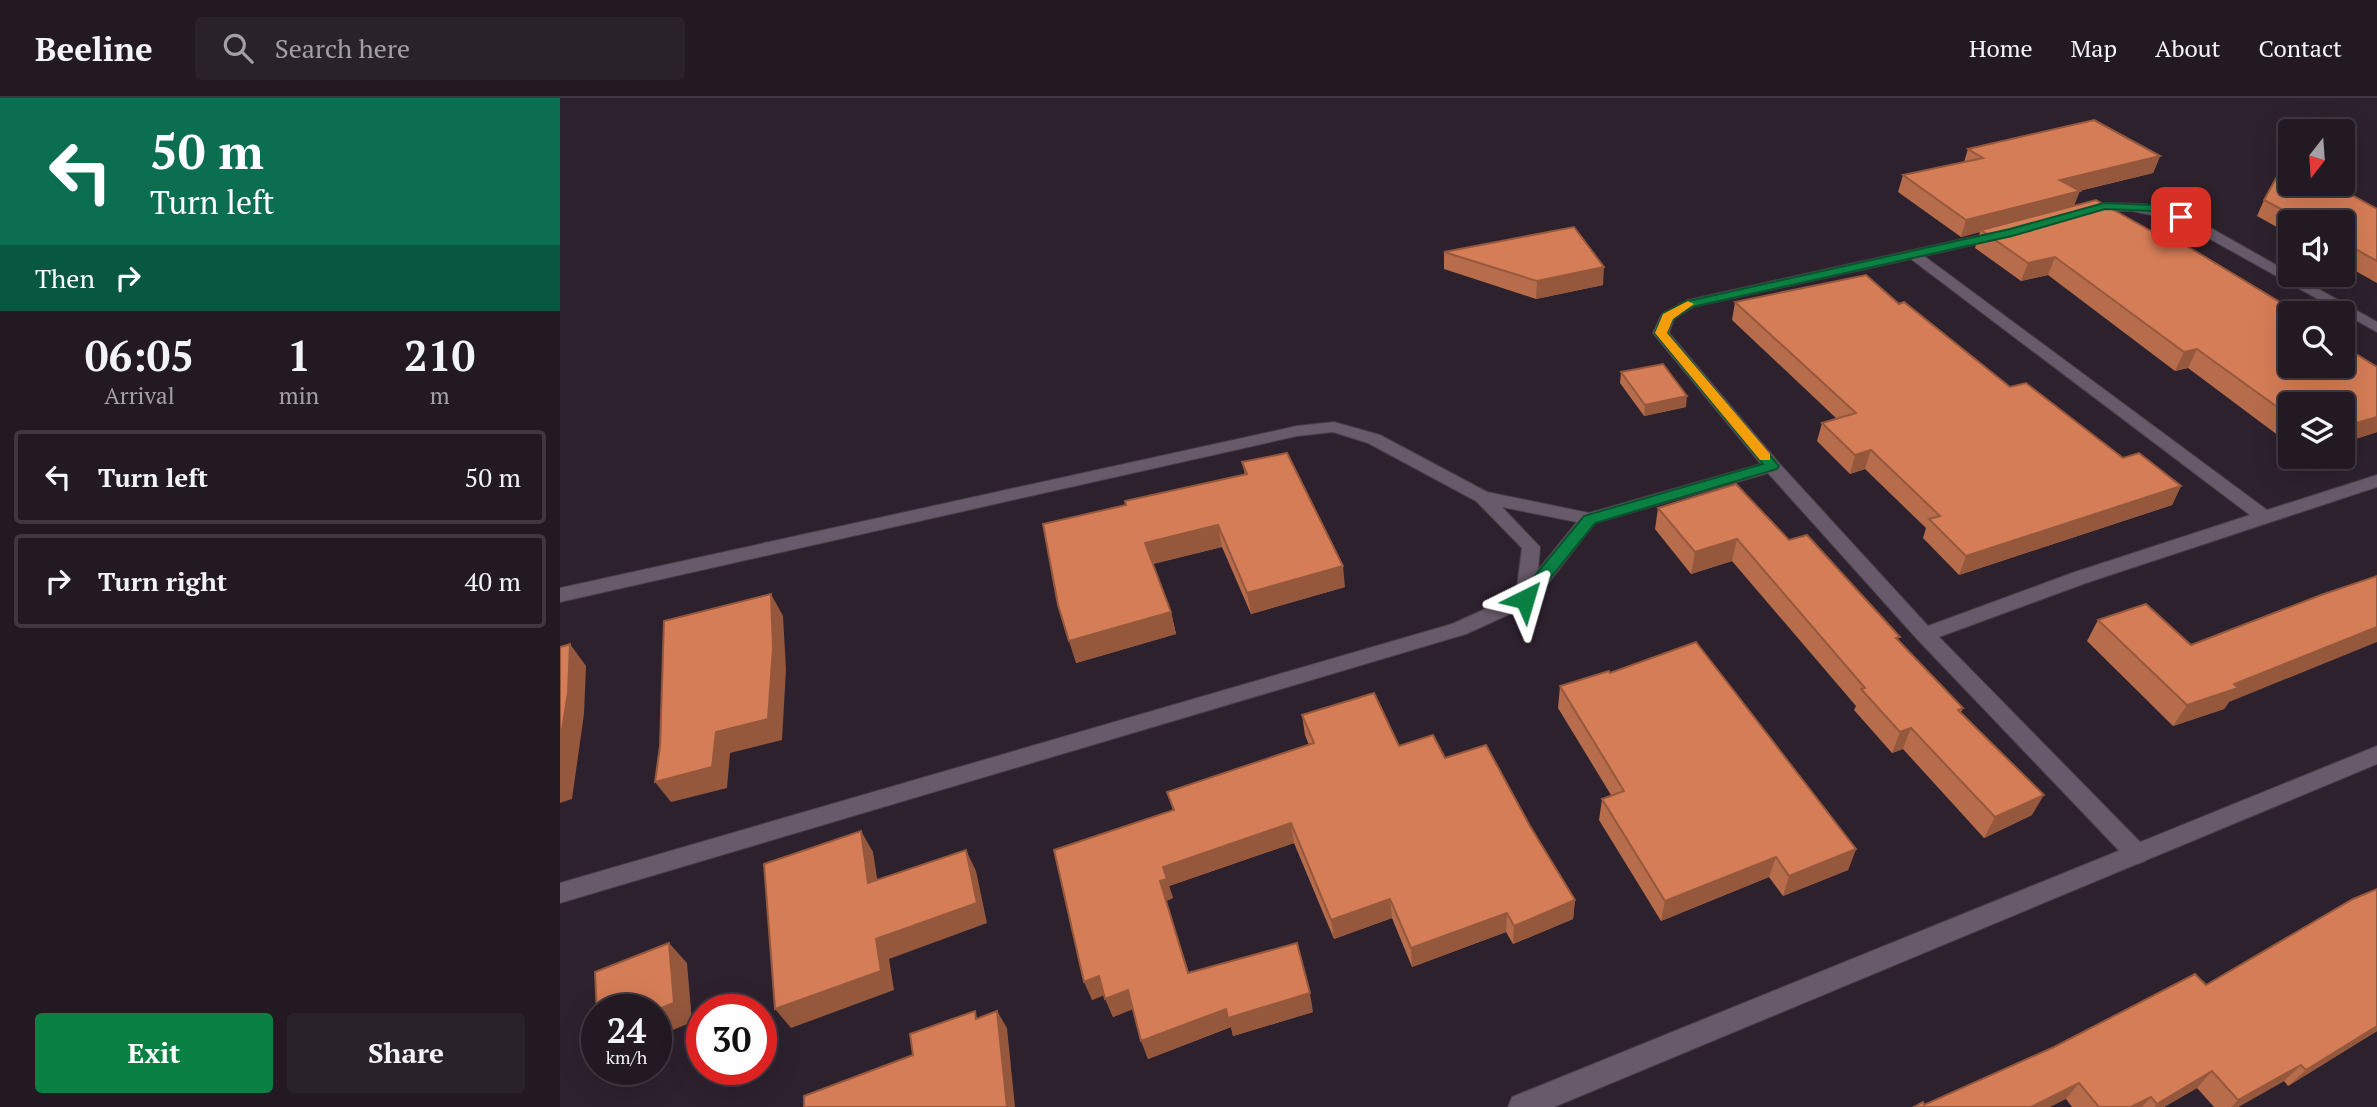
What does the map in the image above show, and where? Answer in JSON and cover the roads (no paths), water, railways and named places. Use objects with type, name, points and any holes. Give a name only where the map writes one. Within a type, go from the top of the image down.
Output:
[{"type":"street","points":[[2064,217],[2104,206],[2153,208],[2181,217],[2377,328]]},
{"type":"street","points":[[2012,232],[1688,304],[1667,317],[1661,333],[1772,466],[1925,635],[2137,854]]},
{"type":"street","points":[[1912,253],[2264,517]]},
{"type":"street","points":[[560,595],[1297,431],[1334,428],[1374,439],[1482,498],[1531,547],[1525,599]]},
{"type":"street","points":[[1482,498],[1590,519],[1772,466]]},
{"type":"street","points":[[1925,635],[2079,578],[2377,481]]},
{"type":"street","points":[[560,893],[1459,629],[1525,599],[1590,519]]},
{"type":"street","points":[[1522,1107],[2377,755]]}]
